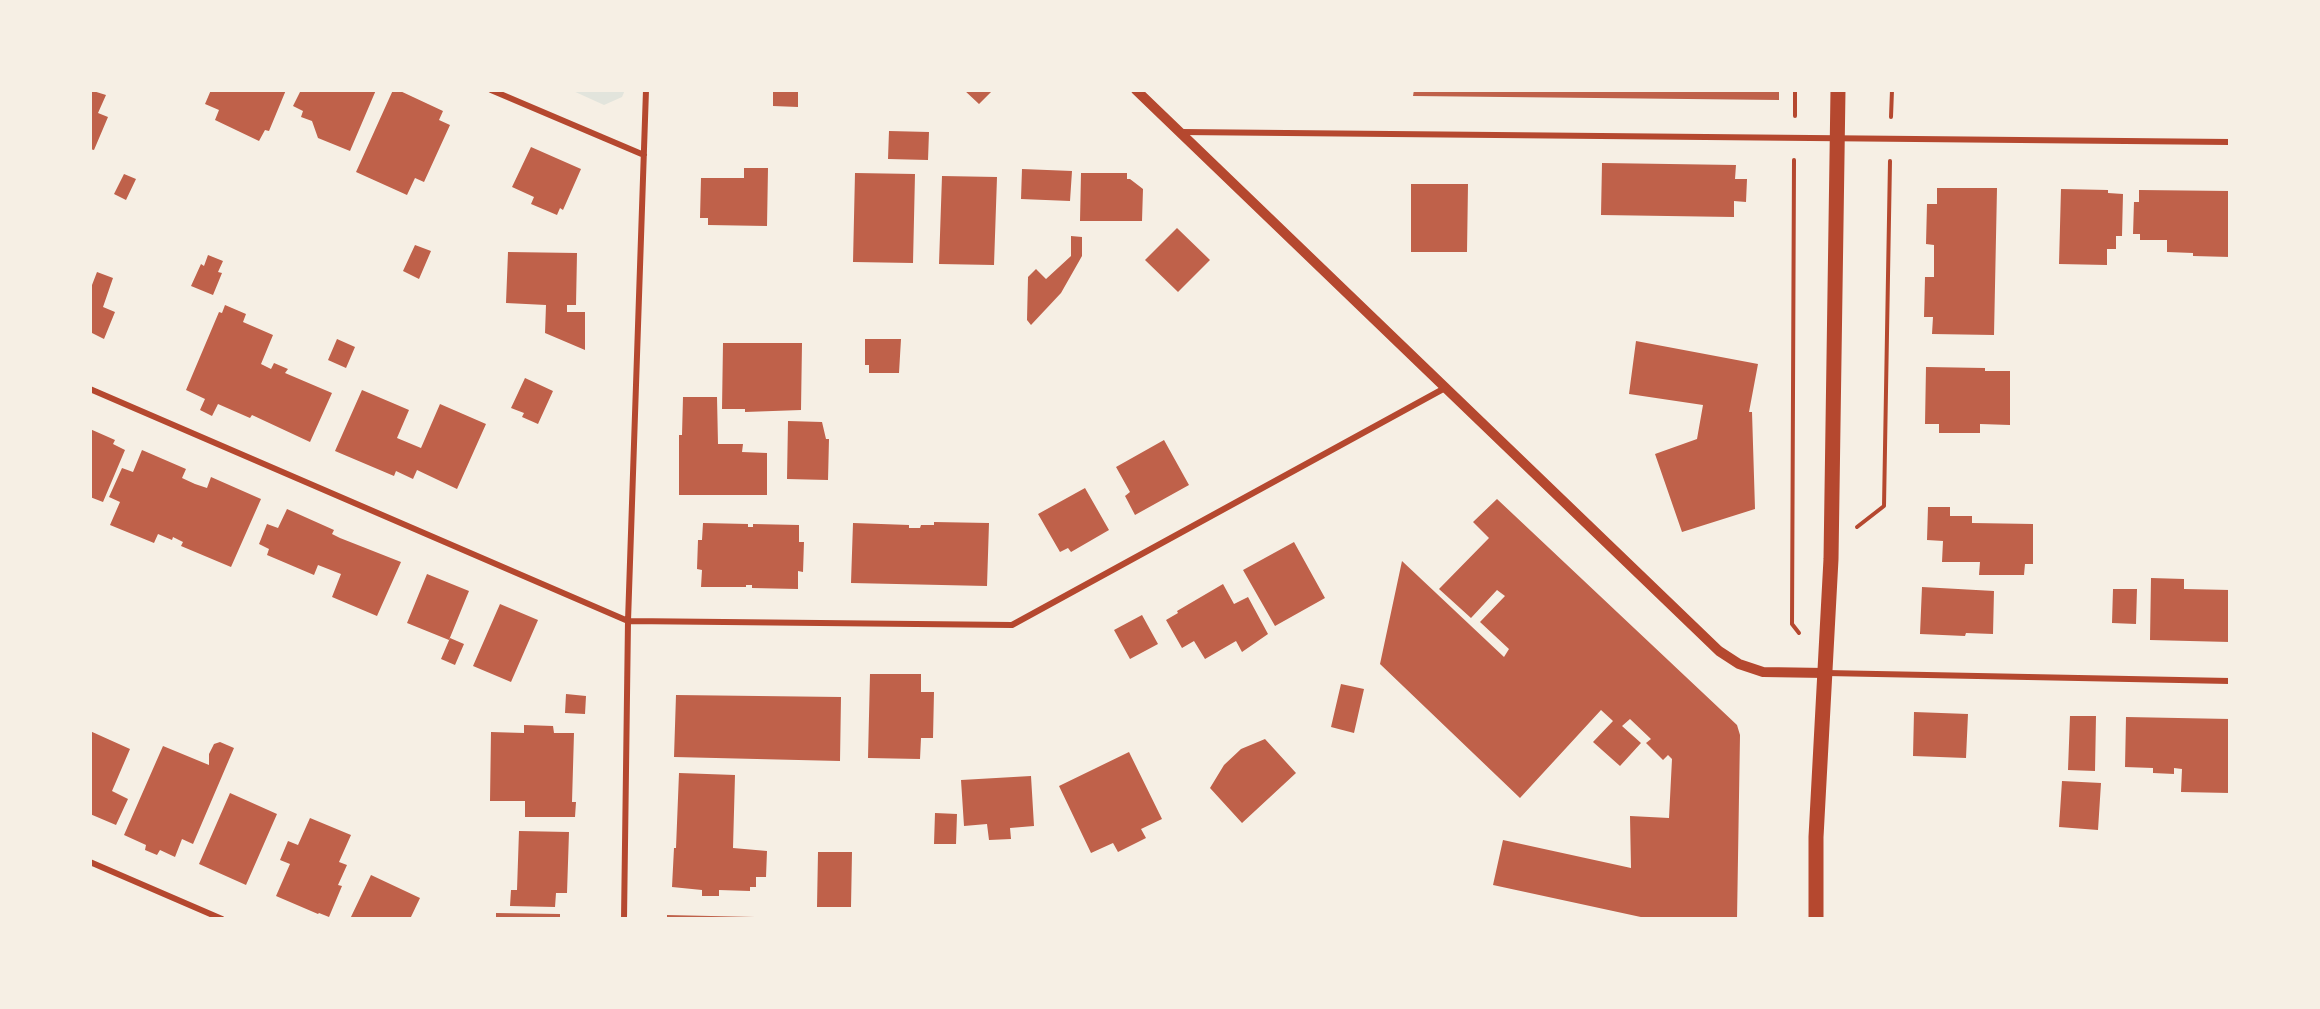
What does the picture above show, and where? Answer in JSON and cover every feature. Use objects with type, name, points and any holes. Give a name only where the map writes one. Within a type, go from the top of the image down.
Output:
[{"type":"main road","points":[[1816,919],[1816,837],[1831,548],[1838,90]]},
{"type":"street","points":[[490,90],[644,155]]},
{"type":"street","points":[[624,919],[628,621],[646,90]]},
{"type":"street","points":[[1136,90],[1719,651],[1739,664],[1763,672],[2230,681]]},
{"type":"street","points":[[1180,132],[1795,136],[2230,142]]},
{"type":"street","points":[[90,390],[628,621],[1012,625],[1445,388]]},
{"type":"street","points":[[90,862],[222,919]]},
{"type":"path","points":[[1795,90],[1792,624],[1799,633]]},
{"type":"path","points":[[1831,548],[1884,506],[1892,90]]},
{"type":"shaded area","points":[[571,90],[625,90],[622,97],[604,105]]},
{"type":"building","points":[[90,90],[106,95],[98,113],[108,117],[94,150],[90,149]]},
{"type":"building","points":[[211,90],[286,90],[269,131],[265,130],[259,141],[215,120],[219,110],[205,104]]},
{"type":"building","points":[[301,90],[376,90],[350,151],[318,138],[312,121],[301,117],[303,111],[293,106]]},
{"type":"building","points":[[393,90],[398,90],[443,111],[439,120],[450,125],[424,182],[415,178],[407,195],[356,172]]},
{"type":"building","points":[[773,90],[798,90],[798,107],[773,106]]},
{"type":"building","points":[[964,90],[993,90],[979,104]]},
{"type":"building","points":[[1414,90],[1779,90],[1779,100],[1413,96]]},
{"type":"building","points":[[889,131],[929,132],[928,160],[888,159]]},
{"type":"building","points":[[531,147],[581,169],[563,210],[560,208],[557,215],[531,204],[534,197],[512,187]]},
{"type":"building","points":[[1602,163],[1736,165],[1735,179],[1747,179],[1746,202],[1734,201],[1734,217],[1601,215]]},
{"type":"building","points":[[744,168],[768,168],[767,226],[708,225],[708,218],[700,218],[701,178],[744,178]]},
{"type":"building","points":[[1022,169],[1072,171],[1070,201],[1021,199]]},
{"type":"building","points":[[855,173],[915,174],[913,263],[853,262]]},
{"type":"building","points":[[1081,173],[1127,173],[1127,179],[1143,189],[1142,221],[1080,221]]},
{"type":"building","points":[[124,174],[136,179],[126,200],[114,194]]},
{"type":"building","points":[[942,176],[997,177],[994,265],[939,264]]},
{"type":"building","points":[[1411,184],[1468,184],[1467,252],[1411,252]]},
{"type":"building","points":[[1937,188],[1997,188],[1994,335],[1932,334],[1933,317],[1924,317],[1925,277],[1934,277],[1934,245],[1926,244],[1927,204],[1937,204]]},
{"type":"building","points":[[2061,189],[2108,190],[2108,193],[2123,194],[2122,236],[2116,236],[2116,249],[2107,249],[2107,265],[2059,264]]},
{"type":"building","points":[[2139,190],[2230,191],[2230,257],[2193,256],[2193,253],[2167,252],[2167,240],[2140,240],[2140,234],[2133,234],[2134,202],[2139,202]]},
{"type":"building","points":[[1177,228],[1210,260],[1178,292],[1145,260]]},
{"type":"building","points":[[1071,236],[1082,237],[1082,256],[1061,293],[1031,325],[1027,320],[1028,277],[1036,269],[1046,279],[1071,256]]},
{"type":"building","points":[[415,245],[431,251],[419,279],[403,271]]},
{"type":"building","points":[[508,252],[577,253],[576,305],[567,305],[567,312],[585,312],[585,350],[545,333],[546,305],[506,303]]},
{"type":"building","points":[[208,255],[223,261],[218,272],[222,273],[213,295],[191,286],[201,264],[204,266]]},
{"type":"building","points":[[97,272],[113,278],[103,307],[115,312],[104,339],[90,332],[90,285]]},
{"type":"building","points":[[225,305],[246,314],[243,322],[273,335],[261,364],[271,369],[274,363],[288,369],[285,373],[332,393],[310,442],[252,415],[250,418],[218,404],[212,416],[200,410],[205,399],[186,390],[219,312],[222,313]]},
{"type":"building","points":[[337,339],[355,347],[346,368],[328,360]]},
{"type":"building","points":[[865,339],[901,339],[899,373],[869,373],[869,365],[865,365]]},
{"type":"building","points":[[1636,341],[1758,364],[1749,412],[1752,412],[1755,509],[1682,532],[1655,454],[1697,439],[1703,405],[1629,394]]},
{"type":"building","points":[[723,343],[802,343],[801,410],[745,412],[745,409],[722,409]]},
{"type":"building","points":[[1926,367],[1985,368],[1985,371],[2010,371],[2010,425],[1980,424],[1980,433],[1939,433],[1939,424],[1925,424]]},
{"type":"building","points":[[525,378],[553,391],[538,424],[522,417],[524,413],[511,408]]},
{"type":"building","points":[[362,390],[409,410],[397,438],[421,448],[440,404],[486,424],[457,489],[417,470],[413,479],[396,471],[394,476],[335,451]]},
{"type":"building","points":[[683,397],[717,397],[718,444],[743,444],[742,452],[767,453],[767,495],[679,495],[679,435],[682,435]]},
{"type":"building","points":[[788,421],[822,422],[826,439],[829,439],[828,480],[787,479]]},
{"type":"building","points":[[90,429],[115,440],[113,444],[125,450],[103,502],[90,497]]},
{"type":"building","points":[[1164,440],[1189,485],[1135,515],[1125,496],[1130,492],[1116,467]]},
{"type":"building","points":[[142,450],[186,469],[182,478],[195,484],[207,488],[211,477],[261,499],[231,567],[181,546],[183,542],[173,537],[172,540],[158,534],[154,543],[110,525],[120,502],[109,497],[122,468],[133,472]]},
{"type":"building","points":[[1085,488],[1109,530],[1071,552],[1068,548],[1060,552],[1038,514]]},
{"type":"building","points":[[1497,499],[1737,725],[1740,735],[1737,919],[1650,919],[1493,885],[1503,840],[1631,868],[1630,816],[1669,818],[1672,759],[1668,755],[1663,760],[1646,743],[1651,739],[1630,719],[1622,726],[1641,743],[1620,766],[1593,742],[1613,721],[1601,710],[1520,798],[1380,664],[1402,561],[1504,657],[1509,649],[1480,622],[1505,596],[1497,590],[1471,618],[1439,589],[1489,538],[1473,522]]},
{"type":"building","points":[[1928,507],[1950,507],[1950,516],[1972,516],[1972,523],[2033,524],[2033,564],[2025,564],[2024,575],[1979,575],[1980,562],[1942,562],[1943,541],[1927,540]]},
{"type":"building","points":[[287,509],[334,530],[332,534],[340,538],[401,562],[377,616],[332,597],[341,574],[318,565],[314,575],[267,555],[269,549],[259,544],[267,524],[278,528]]},
{"type":"building","points":[[934,522],[989,523],[987,586],[851,583],[853,523],[909,525],[909,528],[920,528],[921,525],[934,525]]},
{"type":"building","points":[[703,523],[748,524],[748,527],[753,527],[753,524],[799,525],[799,542],[804,542],[803,572],[798,571],[798,589],[752,588],[752,585],[701,587],[702,570],[697,569],[698,540],[702,540]]},
{"type":"building","points":[[1294,542],[1325,598],[1275,626],[1243,570]]},
{"type":"building","points":[[427,574],[469,591],[449,640],[407,623]]},
{"type":"building","points":[[2151,578],[2184,579],[2184,589],[2230,590],[2230,642],[2150,640]]},
{"type":"building","points":[[1223,584],[1234,604],[1248,597],[1268,634],[1242,652],[1236,641],[1205,659],[1194,641],[1182,648],[1166,620]]},
{"type":"building","points":[[1922,587],[1994,591],[1993,634],[1966,633],[1965,636],[1920,634]]},
{"type":"building","points":[[2113,589],[2137,589],[2136,624],[2112,623]]},
{"type":"building","points":[[500,604],[538,620],[511,682],[473,666]]},
{"type":"building","points":[[1142,615],[1158,644],[1130,659],[1114,630]]},
{"type":"building","points":[[450,638],[464,644],[455,665],[441,659]]},
{"type":"building","points":[[870,674],[921,674],[921,692],[934,692],[933,738],[921,738],[920,759],[868,758]]},
{"type":"building","points":[[1341,684],[1364,689],[1354,733],[1331,727]]},
{"type":"building","points":[[566,694],[586,696],[585,714],[565,713]]},
{"type":"building","points":[[676,695],[841,697],[840,761],[674,757]]},
{"type":"building","points":[[1914,712],[1968,714],[1966,758],[1913,756]]},
{"type":"building","points":[[2070,716],[2096,716],[2095,771],[2068,770]]},
{"type":"building","points":[[2126,717],[2230,719],[2230,793],[2181,792],[2182,769],[2174,768],[2174,774],[2153,773],[2153,768],[2125,767]]},
{"type":"building","points":[[524,725],[553,726],[554,733],[574,733],[572,802],[576,802],[575,817],[525,817],[525,801],[490,801],[491,732],[524,733]]},
{"type":"building","points":[[90,731],[130,749],[112,791],[128,799],[116,825],[90,814]]},
{"type":"building","points":[[1265,739],[1296,773],[1242,823],[1210,788],[1224,765],[1241,749]]},
{"type":"building","points":[[220,742],[234,748],[193,844],[182,839],[175,857],[160,850],[157,855],[145,850],[146,845],[124,835],[163,746],[209,765],[209,754],[214,744]]},
{"type":"building","points":[[1129,752],[1162,819],[1141,829],[1146,838],[1118,852],[1113,843],[1091,853],[1059,786]]},
{"type":"building","points":[[679,773],[735,775],[733,848],[767,851],[766,877],[756,877],[756,887],[750,887],[750,891],[719,890],[719,896],[702,896],[702,890],[672,887]]},
{"type":"building","points":[[1031,776],[1034,826],[1010,828],[1011,839],[989,840],[987,824],[964,826],[961,780]]},
{"type":"building","points":[[2062,781],[2101,783],[2098,830],[2059,827]]},
{"type":"building","points":[[230,793],[277,814],[246,885],[199,864]]},
{"type":"building","points":[[935,813],[957,814],[956,844],[934,844]]},
{"type":"building","points":[[310,818],[351,835],[339,862],[347,865],[338,885],[342,886],[329,917],[276,896],[290,864],[280,860],[288,841],[298,845]]},
{"type":"building","points":[[519,831],[569,832],[567,893],[556,893],[555,907],[510,906],[511,890],[517,890]]},
{"type":"building","points":[[818,852],[852,852],[851,907],[817,907]]},
{"type":"building","points":[[371,875],[420,898],[410,919],[350,919]]},
{"type":"building","points":[[496,913],[560,914],[560,919],[496,919]]},
{"type":"building","points":[[667,915],[755,917],[755,919],[667,919]]}]
